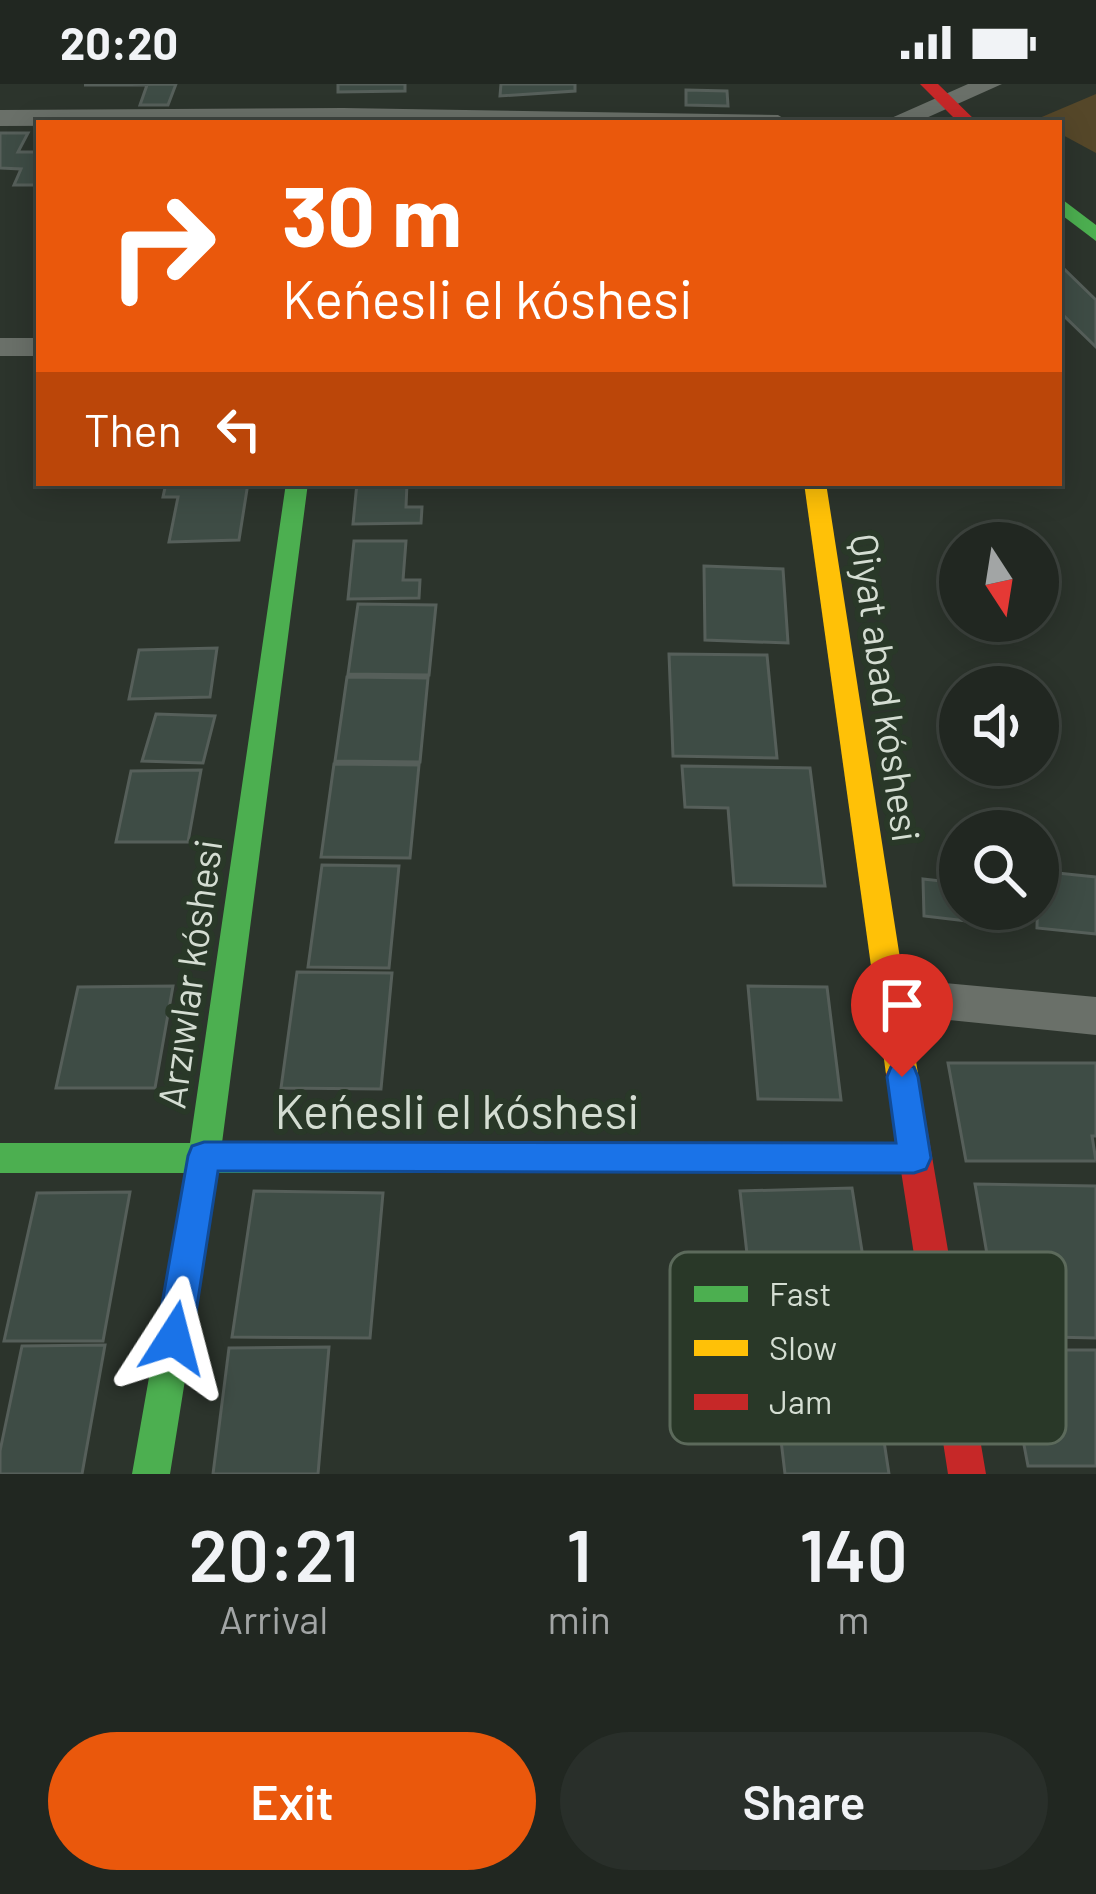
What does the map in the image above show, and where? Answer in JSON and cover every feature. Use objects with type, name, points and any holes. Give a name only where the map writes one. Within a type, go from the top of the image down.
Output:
[{"type":"street","points":[[897,120],[937,93],[990,84]]},
{"type":"street","points":[[937,93],[966,120]]},
{"type":"street","points":[[0,118],[342,120]]},
{"type":"street","points":[[1062,205],[1096,236]]},
{"type":"street","points":[[0,347],[36,347]]},
{"type":"street","name":"Arzıwlar kóshesi","points":[[152,1474],[204,1156],[297,486]]},
{"type":"street","name":"Qiyat abad kóshesi","points":[[815,486],[930,1252]]},
{"type":"street","points":[[890,996],[1096,1016]]},
{"type":"street","name":"Keńesli el kóshesi","points":[[0,1158],[914,1158]]},
{"type":"street","name":"Qiyat abad kóshesi","points":[[962,1444],[967,1474]]},
{"type":"shaded area","points":[[1096,94],[1096,153],[1062,135],[1062,120],[1037,119]]},
{"type":"building","points":[[176,84],[168,105],[140,105],[147,85],[84,85]]},
{"type":"building","points":[[338,84],[405,84],[405,91],[338,92]]},
{"type":"building","points":[[501,84],[575,84],[575,91],[500,96]]},
{"type":"building","points":[[686,90],[727,91],[728,106],[686,105]]},
{"type":"building","points":[[0,133],[28,133],[18,152],[36,152],[36,185],[14,185],[21,169],[0,168]]},
{"type":"building","points":[[1062,267],[1096,300],[1096,347],[1062,314]]},
{"type":"building","points":[[165,486],[248,486],[239,540],[169,542],[178,497],[163,497]]},
{"type":"building","points":[[357,486],[407,486],[406,507],[422,507],[421,523],[353,524]]},
{"type":"building","points":[[354,541],[406,541],[403,580],[420,580],[419,598],[348,599]]},
{"type":"building","points":[[704,566],[783,569],[788,643],[705,640]]},
{"type":"building","points":[[358,604],[436,605],[429,675],[348,674]]},
{"type":"building","points":[[217,648],[210,697],[129,699],[139,650]]},
{"type":"building","points":[[669,654],[767,655],[777,758],[673,756]]},
{"type":"building","points":[[347,677],[428,678],[420,762],[335,761]]},
{"type":"building","points":[[156,714],[215,716],[203,763],[142,761]]},
{"type":"building","points":[[334,764],[419,765],[410,858],[321,857]]},
{"type":"building","points":[[682,766],[810,768],[825,886],[734,885],[728,808],[685,807]]},
{"type":"building","points":[[201,770],[188,842],[116,842],[131,771]]},
{"type":"building","points":[[322,865],[399,866],[389,968],[308,967]]},
{"type":"building","points":[[1059,873],[1096,877],[1096,934],[1057,930]]},
{"type":"building","points":[[923,879],[939,881],[939,918],[924,916]]},
{"type":"building","points":[[297,972],[392,973],[381,1089],[281,1088]]},
{"type":"building","points":[[173,986],[155,1088],[56,1088],[78,987]]},
{"type":"building","points":[[748,986],[827,987],[841,1100],[758,1099]]},
{"type":"building","points":[[948,1063],[1096,1063],[1096,1136],[1092,1136],[1096,1161],[966,1161]]},
{"type":"building","points":[[975,1184],[1096,1186],[1096,1338],[1066,1337],[1066,1252],[987,1252]]},
{"type":"building","points":[[852,1188],[862,1252],[747,1252],[740,1191]]},
{"type":"building","points":[[254,1191],[383,1193],[370,1338],[232,1337]]},
{"type":"building","points":[[130,1192],[103,1341],[4,1341],[37,1193]]},
{"type":"building","points":[[105,1345],[82,1474],[0,1474],[0,1451],[22,1346]]},
{"type":"building","points":[[329,1347],[318,1474],[213,1474],[229,1348]]},
{"type":"building","points":[[1066,1350],[1096,1350],[1096,1466],[1028,1466],[1024,1444],[1066,1444]]},
{"type":"building","points":[[781,1444],[884,1444],[889,1474],[785,1474]]},
{"type":"traffic: fast","points":[[1062,206],[1096,235]]},
{"type":"traffic: fast","points":[[151,1474],[204,1156],[297,486]]},
{"type":"traffic: fast","points":[[0,1158],[914,1158]]},
{"type":"traffic: slow","points":[[815,486],[902,1074]]},
{"type":"traffic: jam","points":[[928,84],[966,120]]},
{"type":"traffic: jam","points":[[902,1074],[931,1252]]},
{"type":"traffic: jam","points":[[962,1444],[967,1474]]},
{"type":"route","points":[[174,1338],[204,1156],[914,1158],[902,1077]]}]
